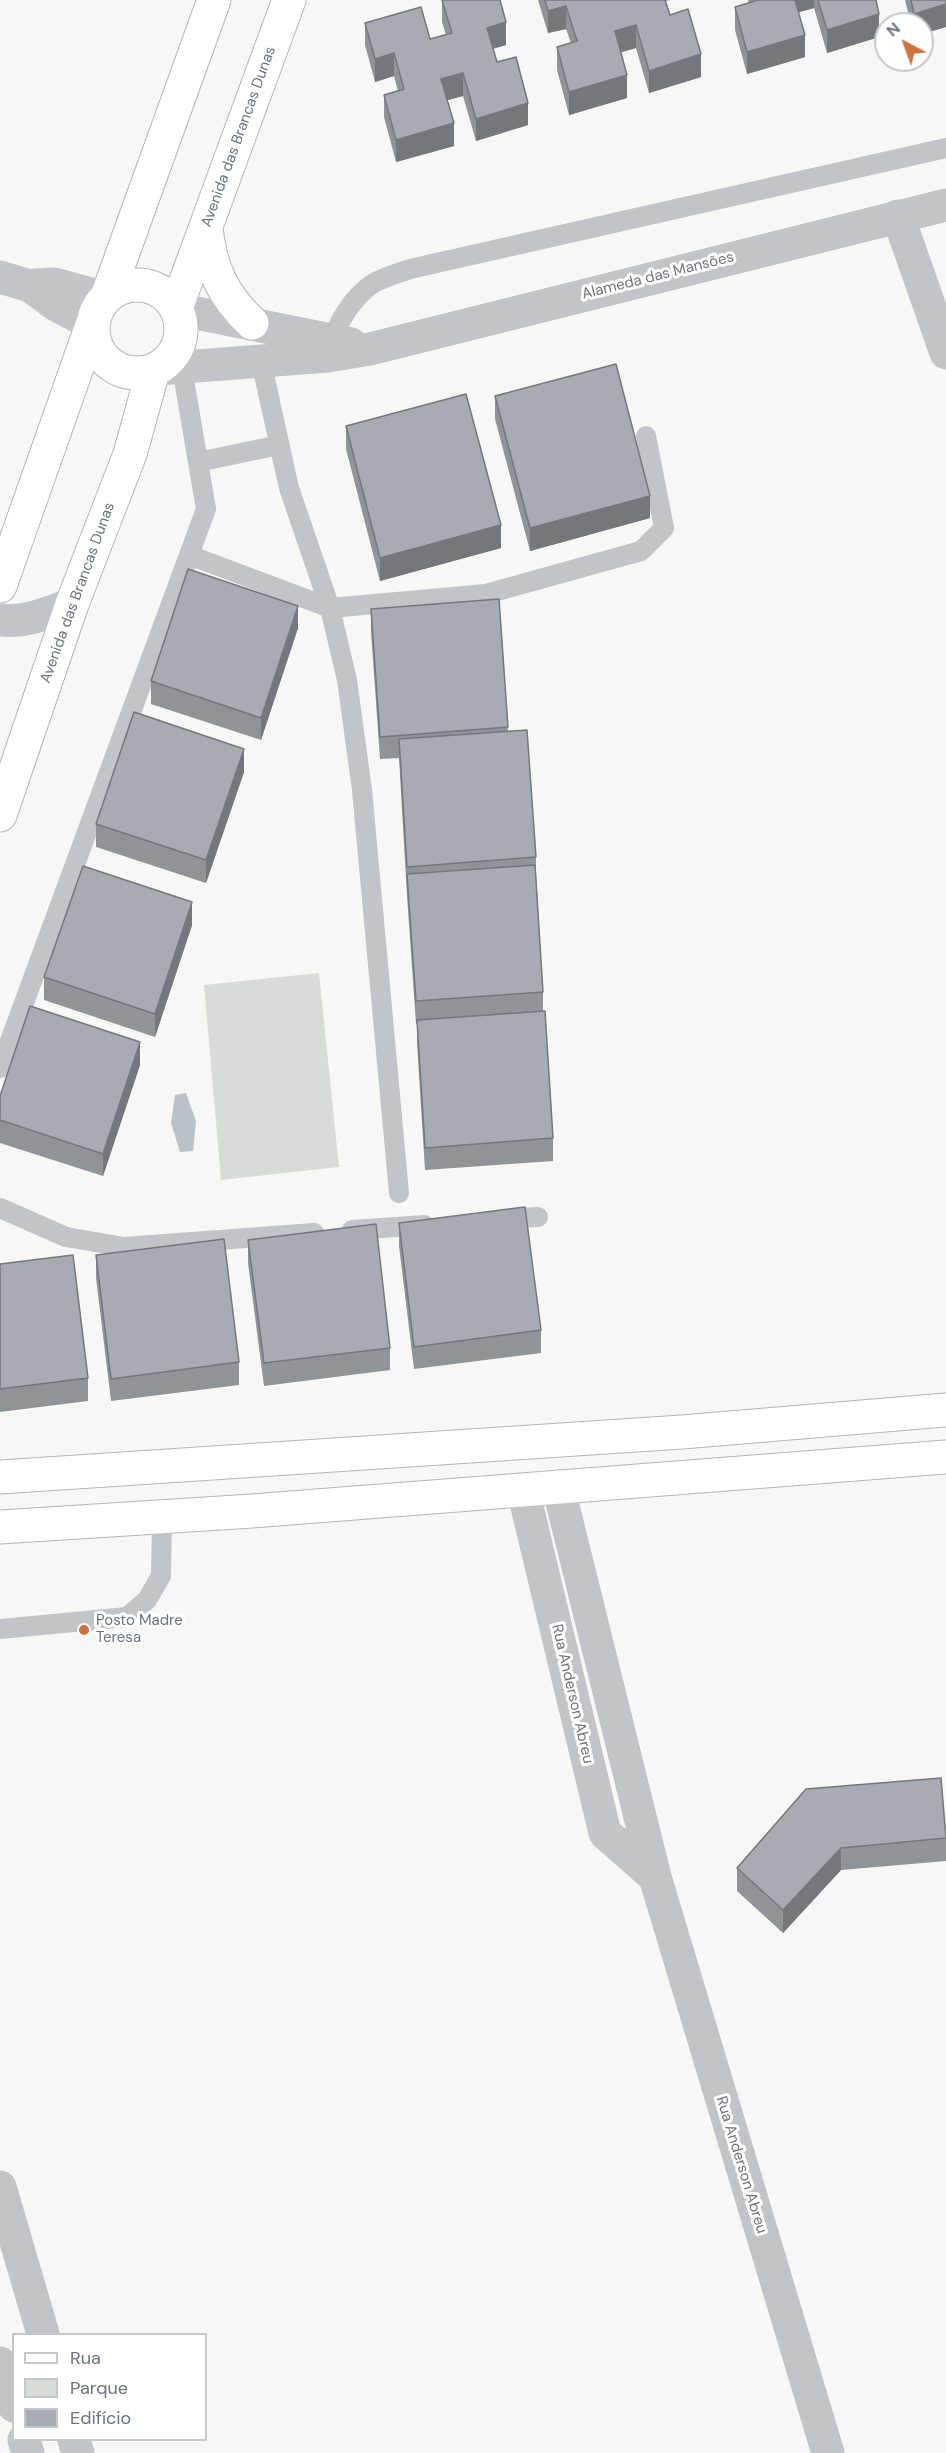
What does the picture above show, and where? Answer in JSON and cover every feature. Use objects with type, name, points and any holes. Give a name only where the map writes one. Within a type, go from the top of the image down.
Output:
[{"type":"main road","points":[[0,586],[213,0]]},
{"type":"main road","name":"Avenida das Brancas Dunas","points":[[176,308],[206,228],[227,162],[289,0]]},
{"type":"main road","points":[[206,228],[209,254],[217,279],[226,295],[252,323]]},
{"type":"main road","points":[[146,285],[158,290],[176,308],[181,321],[177,349],[164,369],[131,374],[106,362],[96,346],[99,310],[120,288],[146,285]]},
{"type":"main road","name":"Avenida das Brancas Dunas","points":[[0,815],[72,603],[164,369]]},
{"type":"main road","points":[[0,1477],[682,1432],[946,1410]]},
{"type":"main road","points":[[0,1527],[946,1457]]},
{"type":"street","name":"Alameda das Mansões","points":[[176,308],[252,323],[330,347],[370,349],[946,205]]},
{"type":"street","points":[[898,216],[946,353]]},
{"type":"street","points":[[15,281],[54,284],[99,310]]},
{"type":"street","name":"Alameda das Mansões","points":[[164,369],[261,362],[330,347]]},
{"type":"street","points":[[0,620],[35,618],[72,603]]},
{"type":"street","name":"Rua Anderson Abreu","points":[[558,1486],[655,1877],[828,2453]]},
{"type":"street","name":"Rua Anderson Abreu","points":[[523,1490],[604,1833],[655,1877]]},
{"type":"street","points":[[0,2187],[5,2227],[43,2333]]},
{"type":"street","points":[[5,2368],[12,2398]]},
{"type":"lane","points":[[330,347],[354,300],[374,283],[410,269],[946,148]]},
{"type":"lane","points":[[261,362],[289,488],[330,608],[346,680],[362,790],[399,1193]]},
{"type":"lane","points":[[0,1068],[206,508],[198,462],[164,369]]},
{"type":"lane","points":[[189,555],[330,608],[486,594],[641,551],[664,528],[646,436]]},
{"type":"lane","points":[[198,462],[279,446]]},
{"type":"lane","points":[[0,1208],[66,1238],[124,1247],[443,1224]]},
{"type":"lane","points":[[479,1221],[538,1216]]},
{"type":"lane","points":[[0,1629],[128,1617],[147,1600],[160,1576],[162,1515]]},
{"type":"green space","points":[[319,973],[339,1167],[221,1180],[204,985]]},
{"type":"shaded area","points":[[186,1093],[196,1121],[193,1151],[180,1152],[171,1123],[175,1095]]},
{"type":"building","points":[[442,0],[500,0],[506,22],[487,28],[497,62],[516,57],[528,103],[476,119],[463,73],[441,79],[454,123],[396,140],[384,95],[404,89],[394,53],[375,59],[365,23],[421,7],[430,39],[452,33]]},
{"type":"building","points":[[545,0],[665,0],[670,15],[688,9],[701,54],[649,71],[636,25],[615,31],[627,75],[569,92],[557,47],[577,41],[566,6],[548,11]]},
{"type":"building","points":[[755,0],[795,0],[805,35],[747,52],[735,7]]},
{"type":"building","points":[[818,0],[876,0],[879,12],[874,12],[874,16],[827,30]]},
{"type":"building","points":[[911,0],[946,0],[946,4],[914,12]]},
{"type":"building","points":[[616,364],[650,496],[530,528],[495,396]]},
{"type":"building","points":[[466,394],[501,525],[380,558],[346,426]]},
{"type":"building","points":[[188,569],[298,606],[261,718],[151,681]]},
{"type":"building","points":[[499,599],[508,727],[380,737],[371,609]]},
{"type":"building","points":[[134,712],[244,749],[206,860],[96,824]]},
{"type":"building","points":[[527,730],[536,857],[407,867],[399,739]]},
{"type":"building","points":[[535,865],[543,992],[416,1001],[407,874]]},
{"type":"building","points":[[83,866],[192,902],[155,1014],[44,977]]},
{"type":"building","points":[[30,1006],[140,1042],[103,1154],[0,1120],[0,1096]]},
{"type":"building","points":[[545,1011],[553,1138],[425,1148],[417,1020]]},
{"type":"building","points":[[525,1207],[541,1330],[414,1347],[399,1223]]},
{"type":"building","points":[[376,1224],[390,1348],[264,1363],[248,1240]]},
{"type":"building","points":[[224,1239],[239,1362],[111,1379],[96,1255]]},
{"type":"building","points":[[73,1255],[88,1378],[0,1389],[0,1264]]},
{"type":"building","points":[[941,1778],[946,1838],[841,1848],[783,1910],[737,1868],[806,1789]]},
{"type":"place","name":"Posto Madre Teresa","points":[[84,1630]]}]
